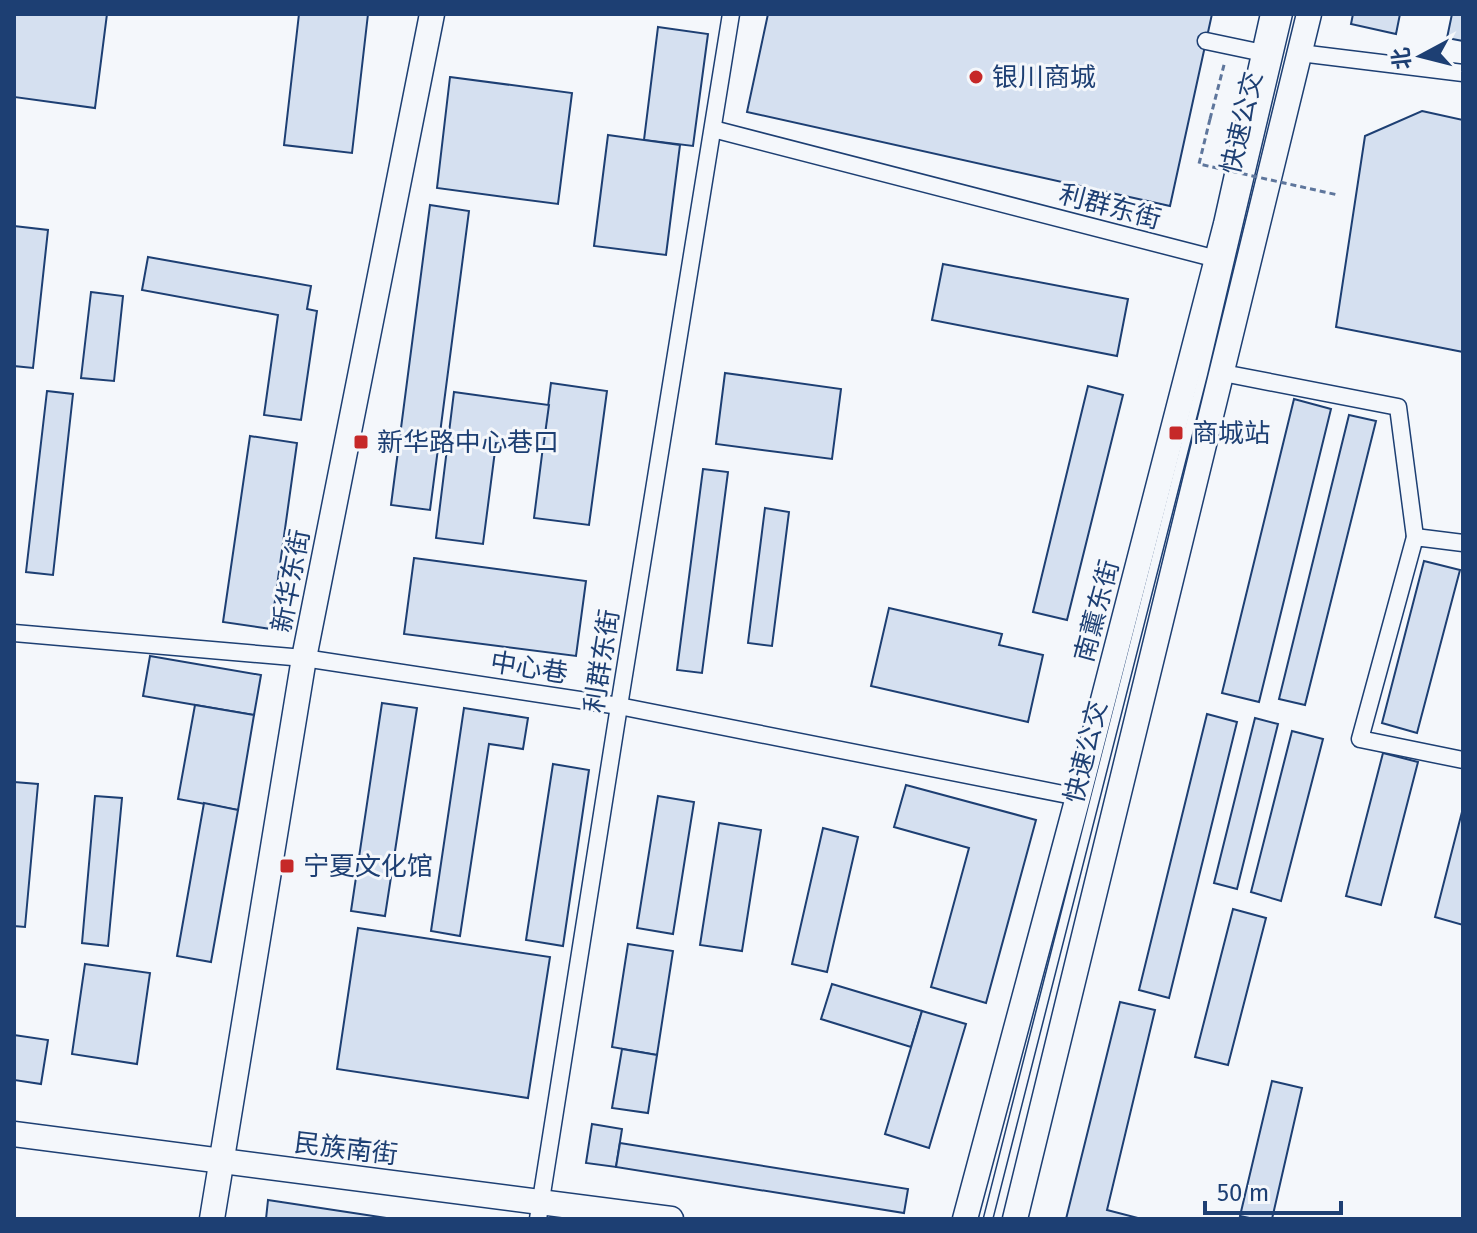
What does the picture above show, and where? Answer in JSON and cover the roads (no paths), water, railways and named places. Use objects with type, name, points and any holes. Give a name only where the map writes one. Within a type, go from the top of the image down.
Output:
[{"type":"main road","name":"新华东街","points":[[212,1219],[304,658],[432,14]]},
{"type":"main road","name":"南薰东街","points":[[965,1219],[1226,224],[1273,14]]},
{"type":"main road","points":[[1015,1219],[1309,14]]},
{"type":"main road","name":"民族南街","points":[[14,1134],[223,1161],[540,1210],[671,1219]]},
{"type":"street","name":"利群东街","points":[[540,1210],[731,14]]},
{"type":"street","points":[[1206,41],[1263,53]]},
{"type":"street","points":[[1300,53],[1463,73]]},
{"type":"street","name":"利群东街","points":[[713,129],[1217,259]]},
{"type":"street","points":[[1223,373],[1398,407],[1415,537],[1360,739],[1463,760]]},
{"type":"street","points":[[1415,537],[1463,543]]},
{"type":"street","name":"中心巷","points":[[14,633],[304,658],[619,706],[1078,797]]},
{"type":"lane","name":"快速公交","points":[[988,1219],[1203,374],[1288,14]]},
{"type":"place","name":"银川商城","points":[[976,77]]},
{"type":"place","name":"商城站","points":[[1176,433]]},
{"type":"place","name":"新华路中心巷口","points":[[361,442]]},
{"type":"place","name":"宁夏文化馆","points":[[287,866]]}]
